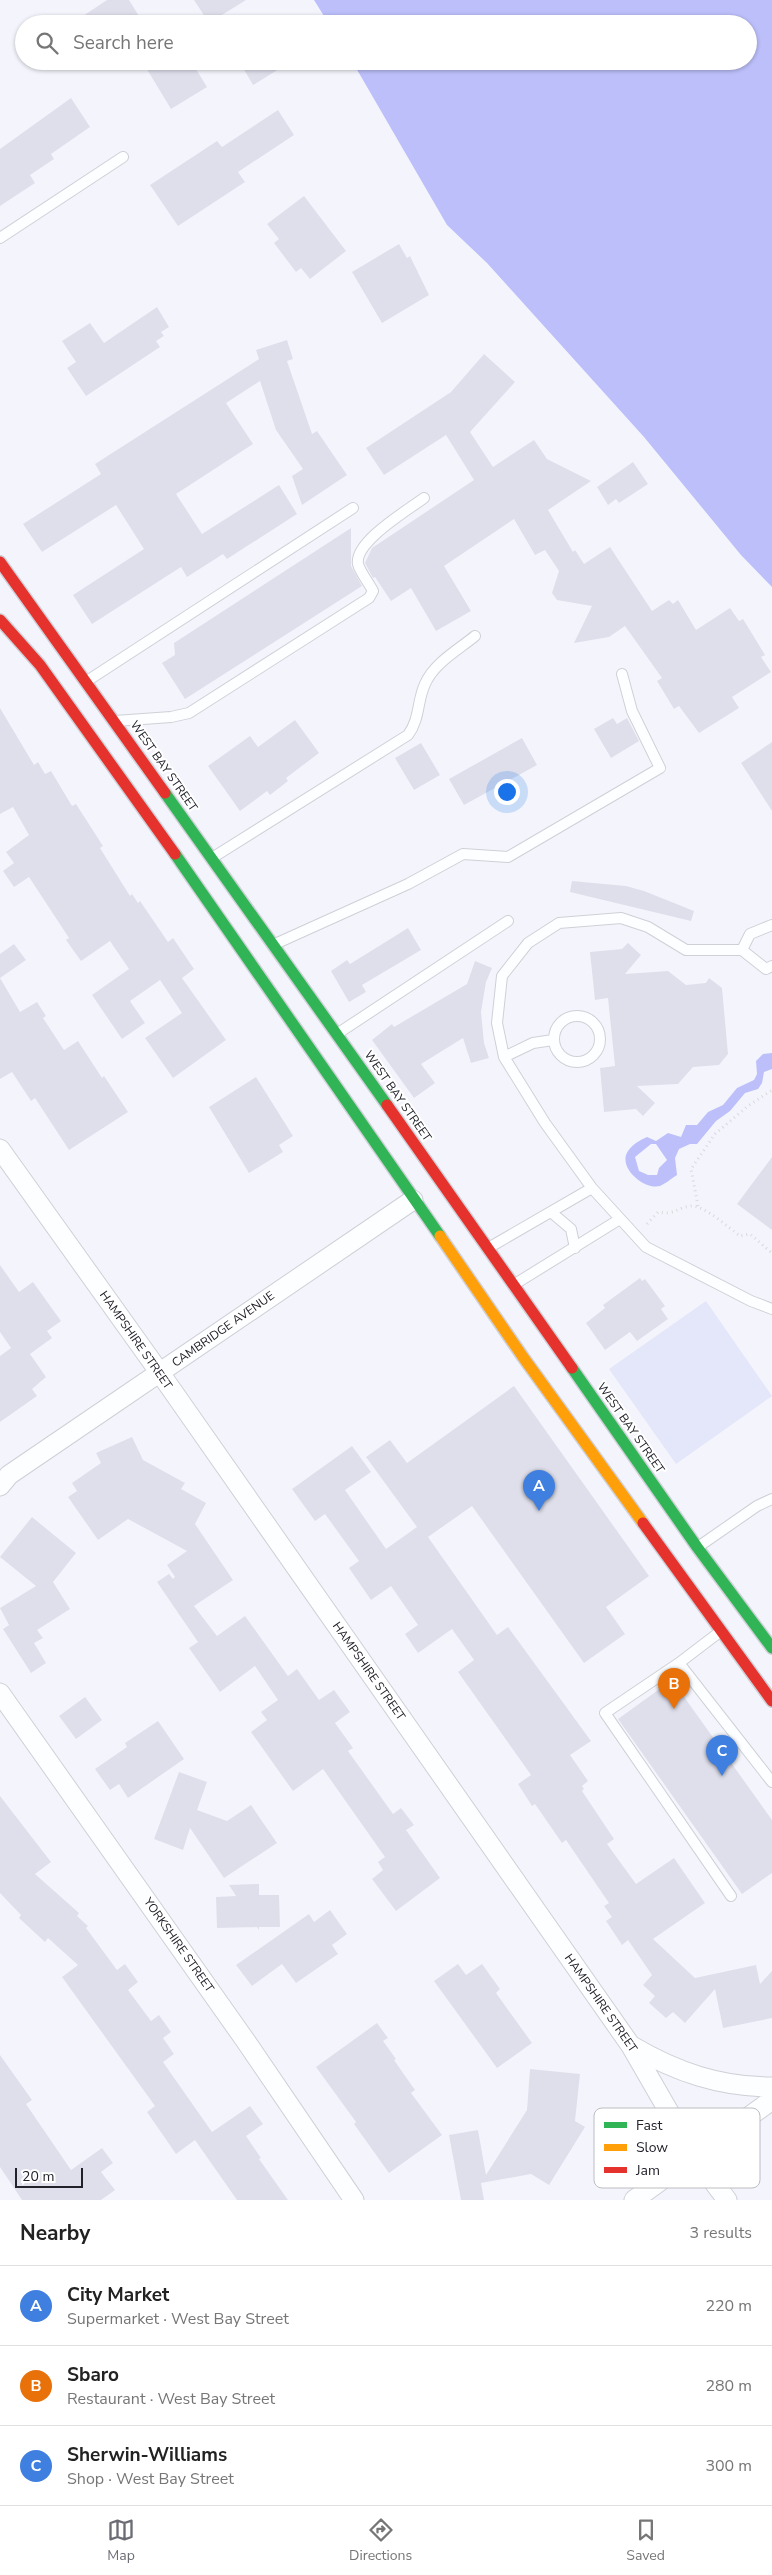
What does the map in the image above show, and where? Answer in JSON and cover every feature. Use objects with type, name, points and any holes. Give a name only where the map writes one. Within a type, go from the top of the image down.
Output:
[{"type":"main road","name":"WEST BAY STREET","points":[[0,562],[515,1284],[697,1547],[772,1648]]},
{"type":"main road","points":[[0,620],[19,639],[46,673],[233,936],[413,1200],[523,1357],[772,1701]]},
{"type":"street","name":"HAMPSHIRE STREET","points":[[0,1149],[160,1372],[631,2046],[667,2108]]},
{"type":"street","name":"CAMBRIDGE AVENUE","points":[[3,1480],[413,1200]]},
{"type":"street","name":"YORKSHIRE STREET","points":[[0,1693],[245,2040],[354,2200]]},
{"type":"street","points":[[631,2046],[664,2065],[702,2078],[739,2085],[772,2087]]},
{"type":"street","points":[[760,2109],[772,2100]]},
{"type":"street","points":[[634,2200],[651,2188]]},
{"type":"street","name":"HAMPSHIRE STREET","points":[[718,2188],[727,2200]]},
{"type":"lane","points":[[0,238],[123,158]]},
{"type":"lane","points":[[115,721],[171,717],[189,713],[369,598],[373,591],[358,565],[358,553],[374,535],[424,498]]},
{"type":"lane","points":[[86,681],[353,508]]},
{"type":"lane","points":[[212,858],[408,735],[416,724],[424,686],[431,672],[475,636]]},
{"type":"lane","points":[[274,945],[408,884],[463,854],[508,857],[660,768],[632,711],[622,674]]},
{"type":"lane","points":[[772,966],[766,969],[742,950],[686,950],[648,927],[621,918],[559,923],[528,943],[502,976],[497,1023],[504,1057],[545,1123],[592,1188],[636,1237],[646,1247],[751,1301],[772,1309]]},
{"type":"lane","points":[[337,1034],[508,921]]},
{"type":"lane","points":[[742,950],[750,934],[772,925]]},
{"type":"lane","points":[[578,1016],[588,1018],[594,1024],[600,1039],[594,1055],[578,1063],[561,1057],[555,1050],[553,1040],[554,1031],[560,1022],[568,1017],[578,1016]]},
{"type":"lane","points":[[504,1057],[533,1043],[553,1040]]},
{"type":"lane","points":[[489,1248],[592,1188]]},
{"type":"lane","points":[[552,1212],[571,1229],[575,1248]]},
{"type":"lane","points":[[515,1284],[620,1218]]},
{"type":"lane","points":[[697,1547],[757,1506],[772,1499]]},
{"type":"lane","points":[[721,1631],[679,1663],[605,1713],[731,1896]]},
{"type":"lane","points":[[679,1663],[772,1782]]},
{"type":"path","points":[[698,1206],[692,1169],[715,1134],[748,1106],[772,1090]]},
{"type":"path","points":[[636,1237],[658,1212],[671,1214],[689,1206],[698,1206],[740,1236],[750,1234],[772,1253]]},
{"type":"shaded area","points":[[706,1301],[772,1396],[676,1464],[609,1369]]},
{"type":"water","points":[[314,0],[772,0],[772,587],[741,555],[644,437],[487,263],[447,225],[357,70],[757,70],[757,15],[323,15]]},
{"type":"water","points":[[772,1053],[772,1069],[764,1072],[762,1083],[758,1089],[745,1093],[730,1111],[716,1121],[697,1144],[690,1144],[679,1149],[675,1158],[677,1175],[660,1186],[647,1184],[634,1176],[626,1164],[628,1151],[632,1146],[647,1137],[656,1141],[668,1133],[681,1137],[686,1125],[697,1125],[708,1112],[723,1105],[737,1088],[754,1080],[757,1074],[756,1061],[763,1054]],"holes":[[[651,1144],[656,1144],[667,1160],[659,1168],[657,1175],[648,1175],[639,1171],[635,1157]]]},
{"type":"building","points":[[107,0],[129,0],[138,15],[84,15]]},
{"type":"building","points":[[194,0],[246,0],[222,15],[204,15]]},
{"type":"building","points":[[147,70],[197,70],[207,87],[171,109]]},
{"type":"building","points":[[244,70],[277,70],[253,85]]},
{"type":"building","points":[[71,98],[90,127],[51,154],[54,159],[30,175],[35,183],[0,206],[0,149]]},
{"type":"building","points":[[278,110],[294,135],[238,172],[245,182],[178,226],[150,185],[217,141],[222,147]]},
{"type":"building","points":[[304,196],[346,251],[310,279],[301,268],[296,272],[274,243],[279,239],[267,224]]},
{"type":"building","points":[[399,244],[407,258],[410,256],[429,295],[382,323],[352,272]]},
{"type":"building","points":[[157,307],[169,327],[161,332],[164,336],[156,341],[160,347],[86,396],[67,368],[76,362],[62,341],[90,323],[104,343]]},
{"type":"building","points":[[287,340],[293,359],[287,361],[312,434],[317,431],[347,475],[302,505],[292,476],[303,469],[276,430],[260,381],[226,403],[253,444],[176,494],[202,534],[279,485],[297,514],[227,559],[223,554],[187,577],[181,567],[92,624],[73,595],[144,549],[116,505],[42,552],[23,524],[101,474],[95,464],[259,359],[256,350]]},
{"type":"building","points":[[484,354],[515,382],[470,432],[493,467],[534,440],[547,459],[591,481],[548,510],[573,552],[575,550],[584,564],[610,547],[652,611],[669,600],[673,604],[678,600],[696,630],[730,608],[739,621],[743,619],[765,655],[761,657],[771,672],[732,697],[739,708],[699,733],[679,706],[674,709],[657,681],[662,678],[625,626],[609,637],[574,643],[592,606],[557,600],[552,593],[559,571],[545,550],[535,555],[514,519],[444,566],[471,611],[436,631],[411,588],[391,601],[375,577],[373,578],[365,563],[372,548],[474,480],[446,435],[384,475],[366,448],[451,392]]},
{"type":"building","points":[[633,462],[648,484],[619,503],[616,499],[608,505],[597,487]]},
{"type":"building","points":[[351,528],[351,566],[362,586],[185,699],[162,663],[175,655],[174,643]]},
{"type":"building","points":[[0,708],[34,765],[38,762],[45,774],[51,771],[72,806],[76,804],[103,846],[100,848],[130,896],[132,894],[138,903],[140,901],[168,942],[173,938],[194,969],[182,978],[226,1040],[173,1078],[145,1038],[182,1013],[160,980],[130,1001],[145,1023],[122,1039],[92,995],[129,969],[110,941],[81,961],[66,940],[69,938],[29,877],[14,887],[3,871],[14,863],[6,852],[29,835],[13,807],[0,814]]},
{"type":"building","points":[[613,718],[617,724],[627,718],[639,741],[611,758],[594,729]]},
{"type":"building","points":[[295,720],[319,753],[286,778],[288,781],[270,795],[267,791],[240,811],[208,766],[250,736],[258,747]]},
{"type":"building","points":[[522,738],[537,765],[464,805],[449,779]]},
{"type":"building","points":[[772,742],[772,811],[741,763]]},
{"type":"building","points":[[421,743],[440,775],[414,790],[395,758]]},
{"type":"building","points":[[572,881],[626,886],[644,891],[694,911],[691,921],[570,892]]},
{"type":"building","points":[[408,928],[421,950],[362,985],[366,992],[349,1002],[331,971],[347,960],[350,964]]},
{"type":"building","points":[[628,943],[641,955],[625,974],[668,971],[686,985],[706,983],[709,978],[722,988],[728,1054],[719,1065],[693,1067],[678,1084],[637,1086],[655,1103],[643,1116],[636,1109],[604,1112],[600,1068],[615,1066],[608,998],[595,1000],[590,952],[622,949]]},
{"type":"building","points":[[14,944],[26,960],[0,978],[0,954]]},
{"type":"building","points":[[475,961],[492,968],[486,982],[481,1012],[484,1043],[489,1058],[471,1063],[463,1038],[421,1064],[435,1083],[414,1098],[372,1040],[392,1024],[394,1027],[467,984]]},
{"type":"building","points":[[0,978],[20,1012],[37,1002],[46,1016],[43,1018],[64,1050],[78,1041],[102,1078],[104,1076],[128,1112],[69,1150],[35,1098],[31,1101],[12,1072],[0,1079]]},
{"type":"building","points":[[256,1077],[293,1136],[279,1145],[283,1152],[249,1173],[209,1107]]},
{"type":"building","points":[[772,1157],[772,1230],[737,1204]]},
{"type":"building","points":[[0,1265],[19,1292],[33,1282],[61,1321],[47,1331],[52,1338],[30,1354],[46,1377],[32,1389],[37,1396],[0,1422],[0,1356],[11,1348],[0,1332]]},
{"type":"building","points":[[640,1278],[642,1281],[645,1279],[665,1306],[661,1309],[668,1319],[637,1341],[630,1332],[605,1350],[586,1323],[605,1308],[603,1305]]},
{"type":"building","points":[[514,1386],[649,1576],[606,1607],[625,1634],[584,1663],[472,1506],[428,1537],[497,1635],[508,1627],[591,1741],[570,1755],[588,1781],[582,1786],[584,1789],[582,1791],[614,1839],[607,1844],[636,1884],[674,1858],[705,1903],[653,1939],[695,1978],[756,1965],[760,1984],[772,1971],[772,2018],[723,2028],[715,1989],[685,2023],[673,2012],[666,2018],[649,2003],[655,1996],[643,1985],[652,1975],[628,1940],[622,1945],[606,1921],[612,1917],[604,1906],[609,1903],[566,1840],[562,1843],[535,1804],[532,1806],[518,1784],[531,1775],[458,1672],[474,1660],[452,1629],[418,1653],[405,1634],[418,1625],[391,1586],[371,1600],[349,1568],[359,1561],[325,1514],[315,1521],[292,1489],[352,1446],[371,1472],[345,1490],[386,1549],[417,1527],[366,1457],[390,1440],[407,1463]]},
{"type":"building","points":[[132,1437],[143,1460],[185,1483],[181,1489],[206,1503],[195,1524],[233,1580],[194,1606],[217,1636],[245,1616],[288,1676],[297,1669],[319,1700],[334,1690],[350,1712],[335,1723],[353,1748],[348,1751],[393,1814],[401,1808],[414,1825],[406,1830],[440,1878],[396,1911],[372,1879],[383,1870],[378,1862],[385,1857],[323,1769],[293,1791],[251,1732],[267,1720],[261,1712],[278,1700],[255,1666],[220,1692],[189,1648],[198,1642],[157,1582],[169,1574],[173,1579],[175,1577],[167,1565],[187,1551],[128,1519],[98,1540],[68,1497],[77,1491],[72,1483],[101,1463],[96,1453]]},
{"type":"building","points":[[32,1517],[76,1553],[53,1582],[70,1609],[37,1630],[43,1638],[34,1643],[46,1663],[31,1673],[3,1629],[9,1625],[0,1608],[36,1586],[0,1557]]},
{"type":"building","points":[[672,1680],[772,1820],[772,1873],[742,1894],[618,1719]]},
{"type":"building","points":[[85,1697],[102,1720],[76,1739],[59,1716]]},
{"type":"building","points":[[158,1721],[184,1759],[128,1798],[119,1784],[110,1790],[95,1769],[127,1747],[125,1743]]},
{"type":"building","points":[[179,1772],[207,1782],[197,1810],[227,1821],[251,1805],[277,1843],[224,1878],[190,1828],[183,1850],[154,1839]]},
{"type":"building","points":[[0,1796],[51,1862],[35,1874],[79,1913],[77,1916],[88,1926],[86,1928],[117,1970],[125,1964],[138,1982],[128,1990],[151,2021],[159,2015],[171,2032],[163,2038],[174,2054],[163,2062],[212,2132],[250,2106],[263,2124],[246,2136],[261,2158],[259,2159],[288,2200],[237,2200],[195,2140],[176,2154],[147,2112],[155,2106],[62,1977],[78,1965],[48,1938],[45,1942],[19,1918],[21,1915],[0,1893]]},
{"type":"building","points":[[259,1884],[259,1895],[279,1895],[280,1927],[259,1927],[259,1930],[257,1927],[217,1928],[216,1897],[236,1896],[229,1885]]},
{"type":"building","points":[[330,1910],[347,1934],[332,1945],[338,1954],[296,1983],[282,1964],[252,1986],[236,1965],[309,1914],[314,1922]]},
{"type":"building","points":[[458,1964],[466,1975],[482,1964],[500,1989],[496,1993],[532,2043],[497,2068],[434,1981]]},
{"type":"building","points":[[377,2023],[388,2038],[383,2041],[415,2090],[411,2093],[442,2135],[389,2173],[354,2124],[356,2122],[316,2067]]},
{"type":"building","points":[[0,2055],[32,2100],[26,2104],[71,2170],[102,2148],[113,2163],[101,2172],[115,2190],[101,2200],[22,2200],[0,2167]]},
{"type":"building","points":[[530,2069],[580,2074],[575,2121],[585,2127],[549,2185],[531,2174],[481,2183],[484,2200],[461,2200],[449,2135],[478,2130],[486,2175],[527,2110]]},
{"type":"traffic: fast","points":[[165,793],[387,1105]]},
{"type":"traffic: fast","points":[[175,854],[440,1236]]},
{"type":"traffic: fast","points":[[572,1368],[697,1547],[772,1648]]},
{"type":"traffic: slow","points":[[440,1236],[523,1357],[643,1523]]},
{"type":"traffic: jam","points":[[0,562],[165,793]]},
{"type":"traffic: jam","points":[[0,620],[40,665],[175,854]]},
{"type":"traffic: jam","points":[[387,1105],[572,1368]]},
{"type":"traffic: jam","points":[[643,1523],[772,1701]]},
{"type":"place","name":"City Market","points":[[539,1511]]},
{"type":"place","name":"Sbaro","points":[[674,1709]]},
{"type":"place","name":"Sherwin-Williams","points":[[722,1776]]}]
